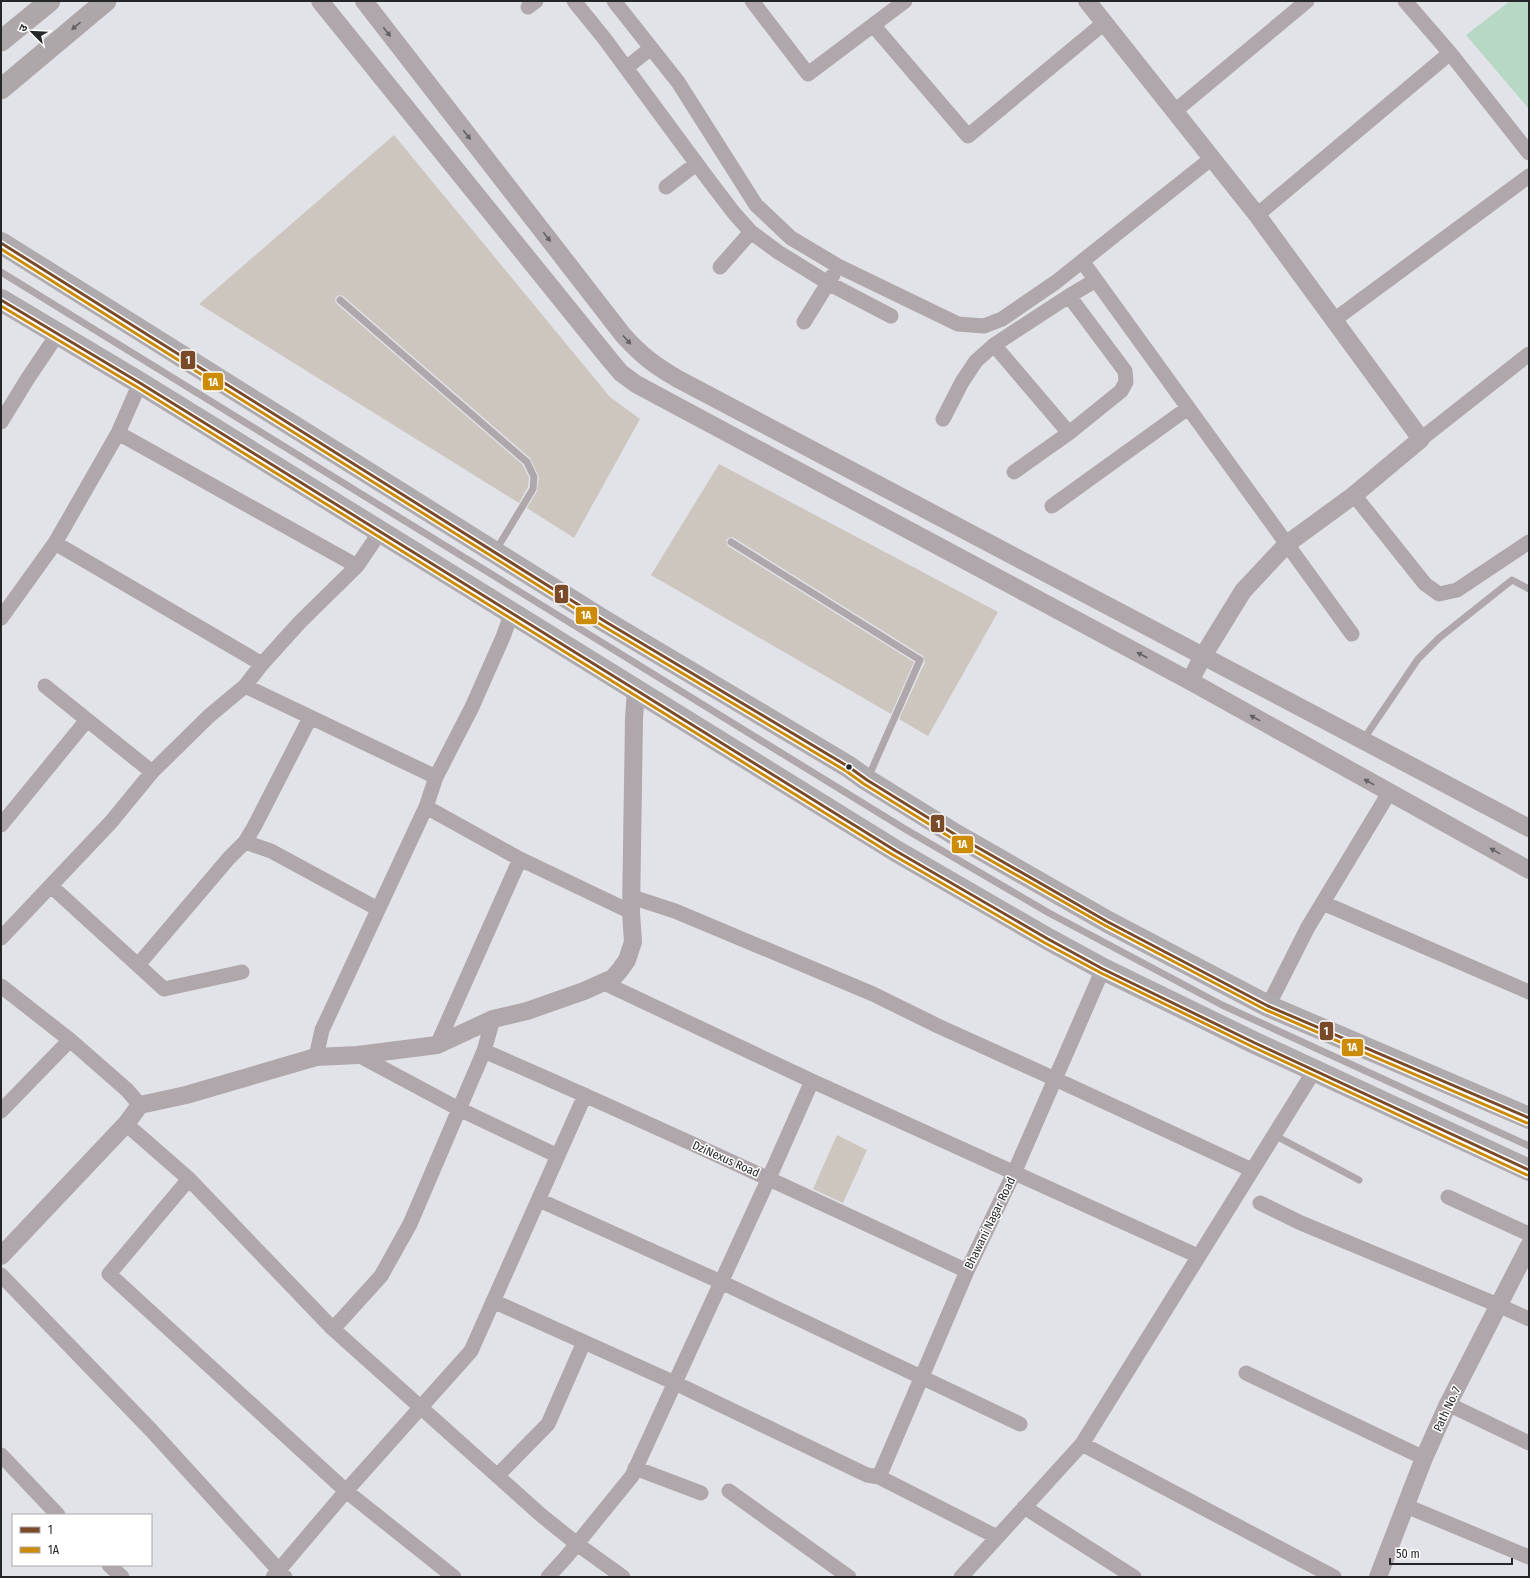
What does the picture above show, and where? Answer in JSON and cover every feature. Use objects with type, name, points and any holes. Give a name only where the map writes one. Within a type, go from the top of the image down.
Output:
[{"type":"main road","points":[[1,41],[50,1]]},
{"type":"main road","points":[[1,90],[106,1]]},
{"type":"main road","points":[[1,243],[613,626],[849,767],[867,780],[956,835],[1108,922],[1268,1006],[1529,1118]]},
{"type":"main road","points":[[1,300],[57,335],[140,382],[896,851],[1048,939],[1103,969],[1314,1071],[1392,1105],[1529,1170]]},
{"type":"street","points":[[320,1],[621,373],[650,393],[1190,681],[1529,870]]},
{"type":"street","points":[[364,1],[623,335],[637,351],[653,364],[678,379],[1529,828]]},
{"type":"street","points":[[574,1],[626,68],[696,164],[734,213],[751,232],[778,252],[828,282],[892,316]]},
{"type":"street","points":[[614,1],[678,82],[756,205],[791,238],[838,266],[958,324],[984,326],[1002,319],[1056,282],[1212,158]]},
{"type":"street","points":[[752,1],[808,74],[905,1]]},
{"type":"street","points":[[1087,1],[1257,215],[1421,439]]},
{"type":"street","points":[[1174,111],[1307,1]]},
{"type":"street","points":[[1406,1],[1450,53],[1529,153]]},
{"type":"street","points":[[873,25],[968,136],[1104,23]]},
{"type":"street","points":[[626,68],[651,48]]},
{"type":"street","points":[[1257,215],[1450,53]]},
{"type":"street","points":[[666,187],[696,164]]},
{"type":"street","points":[[1334,320],[1529,176]]},
{"type":"street","points":[[720,267],[751,232]]},
{"type":"street","points":[[1082,261],[1352,634]]},
{"type":"street","points":[[804,322],[838,266]]},
{"type":"street","points":[[943,419],[962,382],[976,361],[994,345],[1096,280]]},
{"type":"street","points":[[1014,472],[1069,433],[1121,391],[1126,382],[1125,371],[1069,296]]},
{"type":"street","points":[[1,422],[57,335]]},
{"type":"street","points":[[994,345],[1069,433]]},
{"type":"street","points":[[1190,681],[1203,656],[1243,591],[1287,544],[1354,495],[1421,439],[1529,354]]},
{"type":"street","points":[[1,618],[55,543],[118,433],[140,382]]},
{"type":"street","points":[[1052,506],[1188,408]]},
{"type":"street","points":[[118,433],[357,566]]},
{"type":"street","points":[[1354,495],[1425,584],[1439,594],[1457,590],[1527,548]]},
{"type":"street","points":[[1,938],[111,822],[152,772],[209,716],[245,686],[262,664],[300,622],[357,566],[380,532]]},
{"type":"street","points":[[55,543],[262,664]]},
{"type":"street","points":[[316,1057],[322,1030],[426,807],[436,777],[472,707],[503,637],[512,612]]},
{"type":"street","points":[[46,686],[152,772]]},
{"type":"street","points":[[245,686],[436,777]]},
{"type":"street","points":[[1,1256],[126,1124],[140,1105],[186,1095],[316,1057],[358,1055],[437,1045],[493,1019],[527,1011],[584,991],[613,978],[627,960],[633,942],[631,904],[634,719],[636,690]]},
{"type":"street","points":[[138,965],[229,858],[245,842],[310,718]]},
{"type":"street","points":[[1,825],[87,720]]},
{"type":"street","points":[[1268,1006],[1308,927],[1389,793]]},
{"type":"street","points":[[426,807],[520,859],[631,904],[675,911],[873,994],[938,1026],[1252,1170]]},
{"type":"street","points":[[245,842],[271,851],[378,909]]},
{"type":"street","points":[[437,1045],[520,859]]},
{"type":"street","points":[[51,886],[164,989],[242,972]]},
{"type":"street","points":[[1323,903],[1529,992]]},
{"type":"street","name":"Bhawani Nagar Road","points":[[879,1478],[966,1271],[1014,1173],[1103,969]]},
{"type":"street","points":[[602,982],[812,1081],[1198,1256]]},
{"type":"street","points":[[1,986],[70,1040],[127,1090],[140,1105]]},
{"type":"street","points":[[333,1330],[381,1276],[410,1224],[484,1051],[493,1019]]},
{"type":"street","points":[[1,1111],[70,1040]]},
{"type":"street","name":"DziNexus Road","points":[[484,1051],[769,1178],[966,1271]]},
{"type":"street","points":[[358,1055],[459,1109],[558,1156]]},
{"type":"street","points":[[964,1576],[997,1537],[1082,1444],[1314,1071]]},
{"type":"street","points":[[548,1577],[632,1476],[812,1081]]},
{"type":"street","points":[[1,1275],[151,1430],[279,1575],[346,1491],[471,1352],[585,1095]]},
{"type":"street","points":[[126,1124],[189,1179],[333,1330],[541,1515],[577,1544],[623,1577]]},
{"type":"street","points":[[189,1179],[108,1274],[346,1491],[454,1577]]},
{"type":"street","points":[[1448,1197],[1529,1234]]},
{"type":"street","points":[[538,1200],[721,1282],[1020,1424]]},
{"type":"street","points":[[1260,1202],[1301,1223],[1498,1304],[1529,1319]]},
{"type":"street","name":"Path No. 7","points":[[1378,1577],[1424,1458],[1448,1404],[1529,1246]]},
{"type":"street","points":[[493,1302],[675,1383],[867,1475],[879,1478],[997,1537]]},
{"type":"street","points":[[497,1476],[548,1424],[584,1342]]},
{"type":"street","points":[[1246,1373],[1424,1458]]},
{"type":"street","points":[[1448,1404],[1529,1443]]},
{"type":"street","points":[[1082,1444],[1334,1577]]},
{"type":"street","points":[[1,1455],[57,1514]]},
{"type":"street","points":[[635,1468],[701,1493]]},
{"type":"street","points":[[729,1490],[848,1577]]},
{"type":"street","points":[[1406,1506],[1529,1557]]},
{"type":"street","points":[[1024,1507],[1134,1577]]},
{"type":"street","points":[[110,1566],[122,1577]]},
{"type":"lane","points":[[1,272],[790,759],[905,829],[1049,913],[1222,1005],[1529,1146]]},
{"type":"lane","points":[[340,300],[527,462],[534,476],[533,489],[494,552]]},
{"type":"lane","points":[[731,542],[920,660],[867,780]]},
{"type":"lane","points":[[1363,740],[1418,659],[1439,638],[1512,580],[1529,589]]},
{"type":"lane","points":[[1274,1135],[1359,1180]]},
{"type":"green space","points":[[1510,1],[1529,1],[1529,109],[1466,35]]},
{"type":"building","points":[[394,135],[610,397],[640,419],[574,538],[527,508],[537,491],[539,477],[530,458],[343,296],[339,295],[336,297],[335,301],[337,304],[523,465],[529,478],[528,487],[519,503],[199,304]]},
{"type":"building","points":[[719,464],[998,612],[928,736],[899,719],[925,662],[923,656],[734,538],[731,537],[727,539],[726,542],[728,546],[914,662],[891,714],[651,575]]},
{"type":"building","points":[[837,1135],[867,1150],[843,1203],[813,1189]]},
{"type":"transit line","name":"1","points":[[1,243],[606,622],[849,767],[867,780],[956,835],[1108,922],[1268,1006],[1529,1118]]},
{"type":"transit line","name":"1A","points":[[1,249],[603,626],[846,771],[864,784],[953,839],[1106,926],[1266,1010],[1527,1123]]},
{"type":"transit line","name":"1","points":[[1,300],[140,383],[896,851],[1048,939],[1103,969],[1255,1043],[1529,1170]]},
{"type":"transit line","name":"1A","points":[[1,306],[137,387],[893,855],[1045,943],[1101,973],[1253,1047],[1527,1175]]}]
